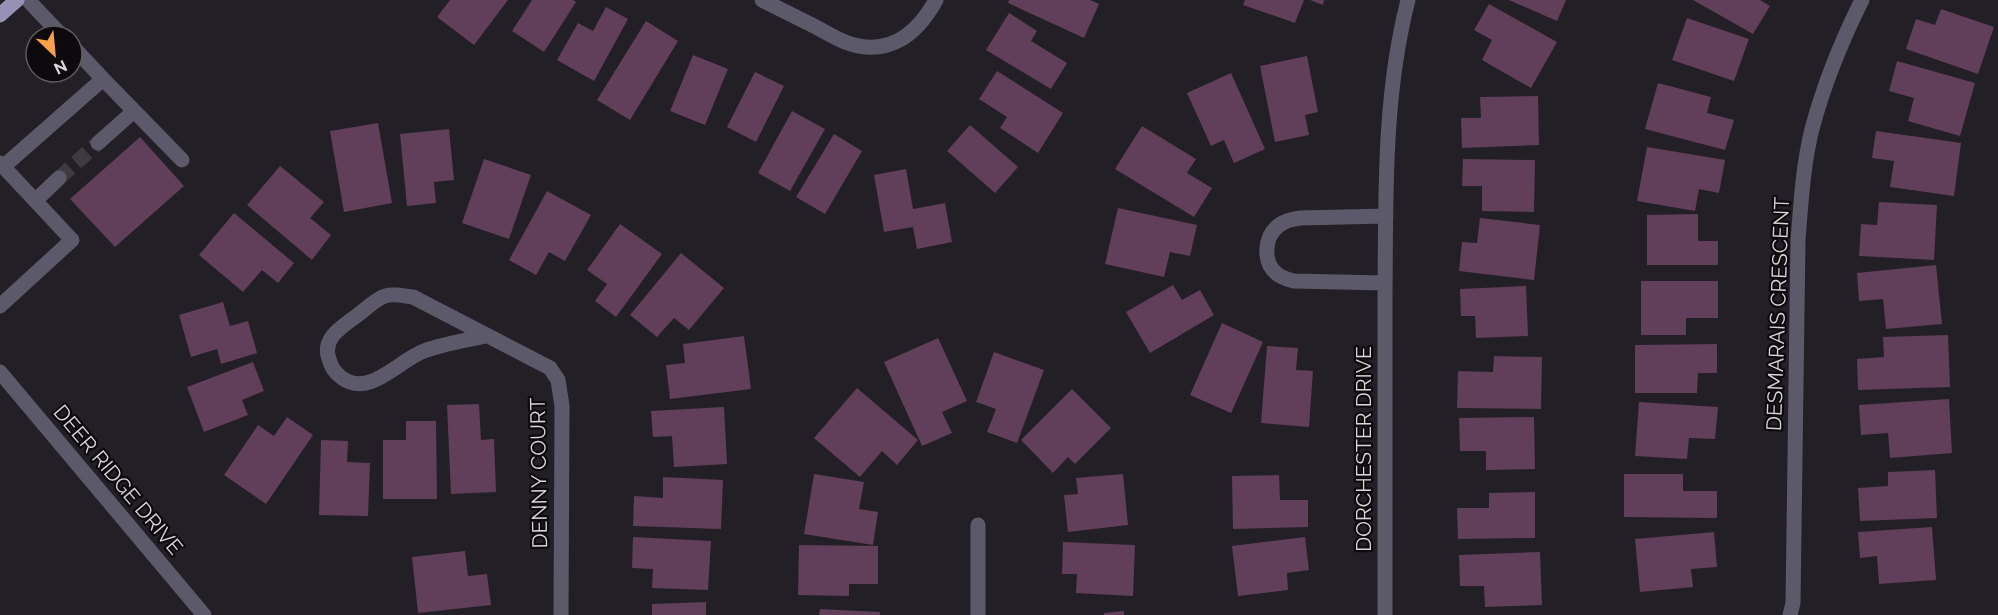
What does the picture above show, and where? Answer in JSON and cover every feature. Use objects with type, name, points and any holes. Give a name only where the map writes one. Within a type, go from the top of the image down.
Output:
[{"type":"main road","points":[[0,15],[17,0]]},
{"type":"street","points":[[28,0],[51,24]]},
{"type":"street","points":[[762,0],[844,42],[869,47],[883,47],[906,36],[926,15],[936,0]]},
{"type":"street","name":"DORCHESTER DRIVE","points":[[1385,615],[1385,282],[1388,115],[1396,52],[1408,0]]},
{"type":"street","name":"DESMARAIS CRESCENT","points":[[1793,611],[1798,240],[1803,183],[1811,132],[1826,81],[1862,0]]},
{"type":"street","points":[[84,59],[182,160]]},
{"type":"street","points":[[0,306],[72,240],[2,164],[103,79]]},
{"type":"street","points":[[98,143],[134,111]]},
{"type":"street","points":[[36,200],[59,178]]},
{"type":"street","points":[[1385,282],[1284,279],[1270,266],[1267,249],[1273,231],[1288,220],[1386,216]]},
{"type":"street","name":"DENNY COURT","points":[[486,336],[425,350],[377,379],[361,384],[339,377],[331,367],[327,355],[327,346],[331,338],[376,301],[398,294],[413,297],[550,368],[558,380],[562,406],[561,615]]},
{"type":"street","name":"DEER RIDGE DRIVE","points":[[0,372],[204,615]]},
{"type":"street","points":[[978,525],[978,615]]},
{"type":"building","points":[[450,0],[508,0],[474,45],[437,17]]},
{"type":"building","points":[[532,0],[573,0],[576,2],[544,52],[512,31]]},
{"type":"building","points":[[1009,0],[1090,0],[1099,4],[1084,38],[1008,3]]},
{"type":"building","points":[[1245,0],[1304,0],[1295,23],[1243,5]]},
{"type":"building","points":[[1310,0],[1324,0],[1323,5]]},
{"type":"building","points":[[1509,0],[1566,0],[1557,21]]},
{"type":"building","points":[[1693,0],[1760,0],[1770,6],[1753,34]]},
{"type":"building","points":[[1489,4],[1557,42],[1531,88],[1482,60],[1492,40],[1474,30]]},
{"type":"building","points":[[606,7],[628,19],[594,81],[557,60],[578,23],[593,31]]},
{"type":"building","points":[[1941,9],[1994,27],[1978,74],[1906,49],[1916,19],[1935,25]]},
{"type":"building","points":[[1009,13],[1037,31],[1031,41],[1067,63],[1051,89],[986,50]]},
{"type":"building","points":[[1687,18],[1749,39],[1734,81],[1672,60]]},
{"type":"building","points":[[646,21],[678,41],[630,120],[597,100]]},
{"type":"building","points":[[693,55],[728,69],[705,125],[670,111]]},
{"type":"building","points":[[1307,56],[1318,112],[1305,115],[1309,135],[1275,142],[1260,66]]},
{"type":"building","points":[[1897,61],[1975,83],[1960,136],[1908,121],[1914,98],[1889,91]]},
{"type":"building","points":[[997,71],[1063,113],[1038,153],[1000,128],[1007,117],[979,99]]},
{"type":"building","points":[[755,72],[784,86],[756,142],[727,127]]},
{"type":"building","points":[[1231,73],[1265,149],[1234,163],[1224,140],[1211,146],[1187,93]]},
{"type":"building","points":[[1658,83],[1711,97],[1707,113],[1734,120],[1725,150],[1645,129]]},
{"type":"building","points":[[1538,96],[1539,145],[1462,148],[1461,118],[1481,118],[1480,97]]},
{"type":"building","points":[[792,111],[825,129],[790,191],[758,173]]},
{"type":"building","points":[[378,123],[392,203],[344,212],[330,131]]},
{"type":"building","points":[[970,125],[1018,167],[995,193],[947,151]]},
{"type":"building","points":[[1142,126],[1196,159],[1187,173],[1212,188],[1194,217],[1115,169]]},
{"type":"building","points":[[449,129],[454,180],[434,182],[436,203],[407,206],[400,134]]},
{"type":"building","points":[[1876,131],[1961,143],[1954,196],[1890,187],[1894,161],[1872,158]]},
{"type":"building","points":[[834,134],[862,151],[825,214],[796,197]]},
{"type":"building","points":[[140,137],[184,186],[115,247],[70,199]]},
{"type":"building","points":[[1647,147],[1725,160],[1719,193],[1699,189],[1695,211],[1637,201]]},
{"type":"building","points":[[484,159],[531,175],[509,239],[462,223]]},
{"type":"building","points":[[1463,159],[1535,160],[1534,212],[1482,211],[1482,186],[1462,186]]},
{"type":"building","points":[[280,166],[324,202],[310,218],[331,235],[312,260],[247,205]]},
{"type":"building","points":[[906,169],[913,209],[945,203],[952,242],[917,249],[913,227],[884,232],[874,175]]},
{"type":"building","points":[[547,191],[591,215],[565,261],[549,252],[536,275],[509,260]]},
{"type":"building","points":[[1879,202],[1937,205],[1934,260],[1859,256],[1861,224],[1877,225]]},
{"type":"building","points":[[1118,208],[1197,225],[1190,256],[1170,252],[1164,277],[1105,264]]},
{"type":"building","points":[[234,213],[294,263],[278,283],[262,270],[243,292],[199,255]]},
{"type":"building","points":[[1698,214],[1698,241],[1718,241],[1718,265],[1647,265],[1647,215]]},
{"type":"building","points":[[1480,218],[1540,225],[1534,280],[1459,271],[1462,242],[1477,243]]},
{"type":"building","points":[[620,224],[662,254],[616,317],[595,301],[607,284],[587,270]]},
{"type":"building","points":[[681,253],[724,288],[689,330],[674,318],[657,337],[630,315]]},
{"type":"building","points":[[1936,265],[1942,324],[1886,329],[1883,299],[1859,301],[1857,273]]},
{"type":"building","points":[[1641,281],[1718,281],[1718,318],[1686,318],[1686,335],[1641,335]]},
{"type":"building","points":[[1173,285],[1182,300],[1200,290],[1214,315],[1150,353],[1126,312]]},
{"type":"building","points":[[1526,286],[1528,336],[1476,338],[1475,316],[1461,316],[1460,289]]},
{"type":"building","points":[[223,302],[230,326],[248,321],[257,353],[221,364],[217,349],[191,357],[179,315]]},
{"type":"building","points":[[1222,323],[1263,342],[1231,413],[1190,395]]},
{"type":"building","points":[[1948,335],[1950,387],[1858,390],[1857,359],[1884,357],[1883,337]]},
{"type":"building","points":[[744,336],[751,389],[670,399],[666,365],[685,363],[683,344]]},
{"type":"building","points":[[938,338],[967,401],[942,412],[952,433],[922,446],[884,362]]},
{"type":"building","points":[[1717,344],[1717,373],[1698,373],[1697,393],[1635,393],[1635,345]]},
{"type":"building","points":[[1267,346],[1298,348],[1296,370],[1313,371],[1309,427],[1261,423]]},
{"type":"building","points":[[994,352],[1044,370],[1017,443],[987,432],[996,409],[976,402]]},
{"type":"building","points":[[1494,356],[1542,357],[1541,409],[1457,408],[1458,371],[1493,372]]},
{"type":"building","points":[[253,362],[264,391],[242,400],[248,415],[204,432],[187,387]]},
{"type":"building","points":[[857,388],[918,440],[897,465],[882,451],[860,477],[814,438]]},
{"type":"building","points":[[1072,389],[1111,428],[1075,464],[1068,457],[1053,473],[1021,440]]},
{"type":"building","points":[[1949,399],[1952,453],[1890,458],[1888,433],[1861,435],[1859,405]]},
{"type":"building","points":[[1639,402],[1718,407],[1715,439],[1689,438],[1687,459],[1635,456]]},
{"type":"building","points":[[479,404],[481,440],[494,439],[496,492],[451,494],[447,405]]},
{"type":"building","points":[[724,407],[727,464],[674,467],[672,436],[653,437],[651,411]]},
{"type":"building","points":[[287,417],[313,435],[266,504],[224,475],[258,425],[274,436]]},
{"type":"building","points":[[1534,417],[1535,469],[1486,470],[1486,451],[1460,451],[1459,418]]},
{"type":"building","points":[[406,421],[436,421],[437,499],[383,499],[383,440],[406,440]]},
{"type":"building","points":[[321,440],[348,441],[347,462],[370,463],[368,516],[319,515]]},
{"type":"building","points":[[1935,470],[1937,518],[1860,521],[1858,488],[1888,486],[1888,472]]},
{"type":"building","points":[[814,474],[864,482],[859,509],[878,512],[873,545],[804,534]]},
{"type":"building","points":[[1123,474],[1128,525],[1068,532],[1064,495],[1078,494],[1076,478]]},
{"type":"building","points":[[1624,474],[1683,474],[1683,491],[1717,491],[1717,518],[1624,517]]},
{"type":"building","points":[[1279,475],[1280,500],[1308,500],[1308,527],[1233,529],[1232,476]]},
{"type":"building","points":[[663,477],[723,480],[721,529],[633,526],[634,496],[663,498]]},
{"type":"building","points":[[1535,492],[1535,538],[1458,539],[1457,508],[1489,508],[1489,493]]},
{"type":"building","points":[[1932,527],[1936,580],[1879,584],[1877,556],[1860,558],[1858,532]]},
{"type":"building","points":[[1714,532],[1717,567],[1691,569],[1693,587],[1640,592],[1635,539]]},
{"type":"building","points":[[633,537],[711,541],[708,590],[652,588],[653,569],[632,568]]},
{"type":"building","points":[[1305,537],[1309,570],[1287,573],[1288,590],[1238,596],[1232,546]]},
{"type":"building","points":[[1063,542],[1135,545],[1133,596],[1076,593],[1077,574],[1062,574]]},
{"type":"building","points":[[799,545],[878,546],[878,584],[849,584],[849,596],[798,595]]},
{"type":"building","points":[[465,551],[468,576],[487,574],[491,605],[418,613],[412,557]]},
{"type":"building","points":[[1540,552],[1542,605],[1485,607],[1484,586],[1460,586],[1459,555]]},
{"type":"building","points":[[706,602],[706,615],[652,615],[652,604]]},
{"type":"building","points":[[820,609],[880,612],[880,615],[819,615]]},
{"type":"building","points":[[1124,611],[1124,615],[1104,615],[1104,613]]},
{"type":"tunnel","points":[[59,178],[98,143]]}]
